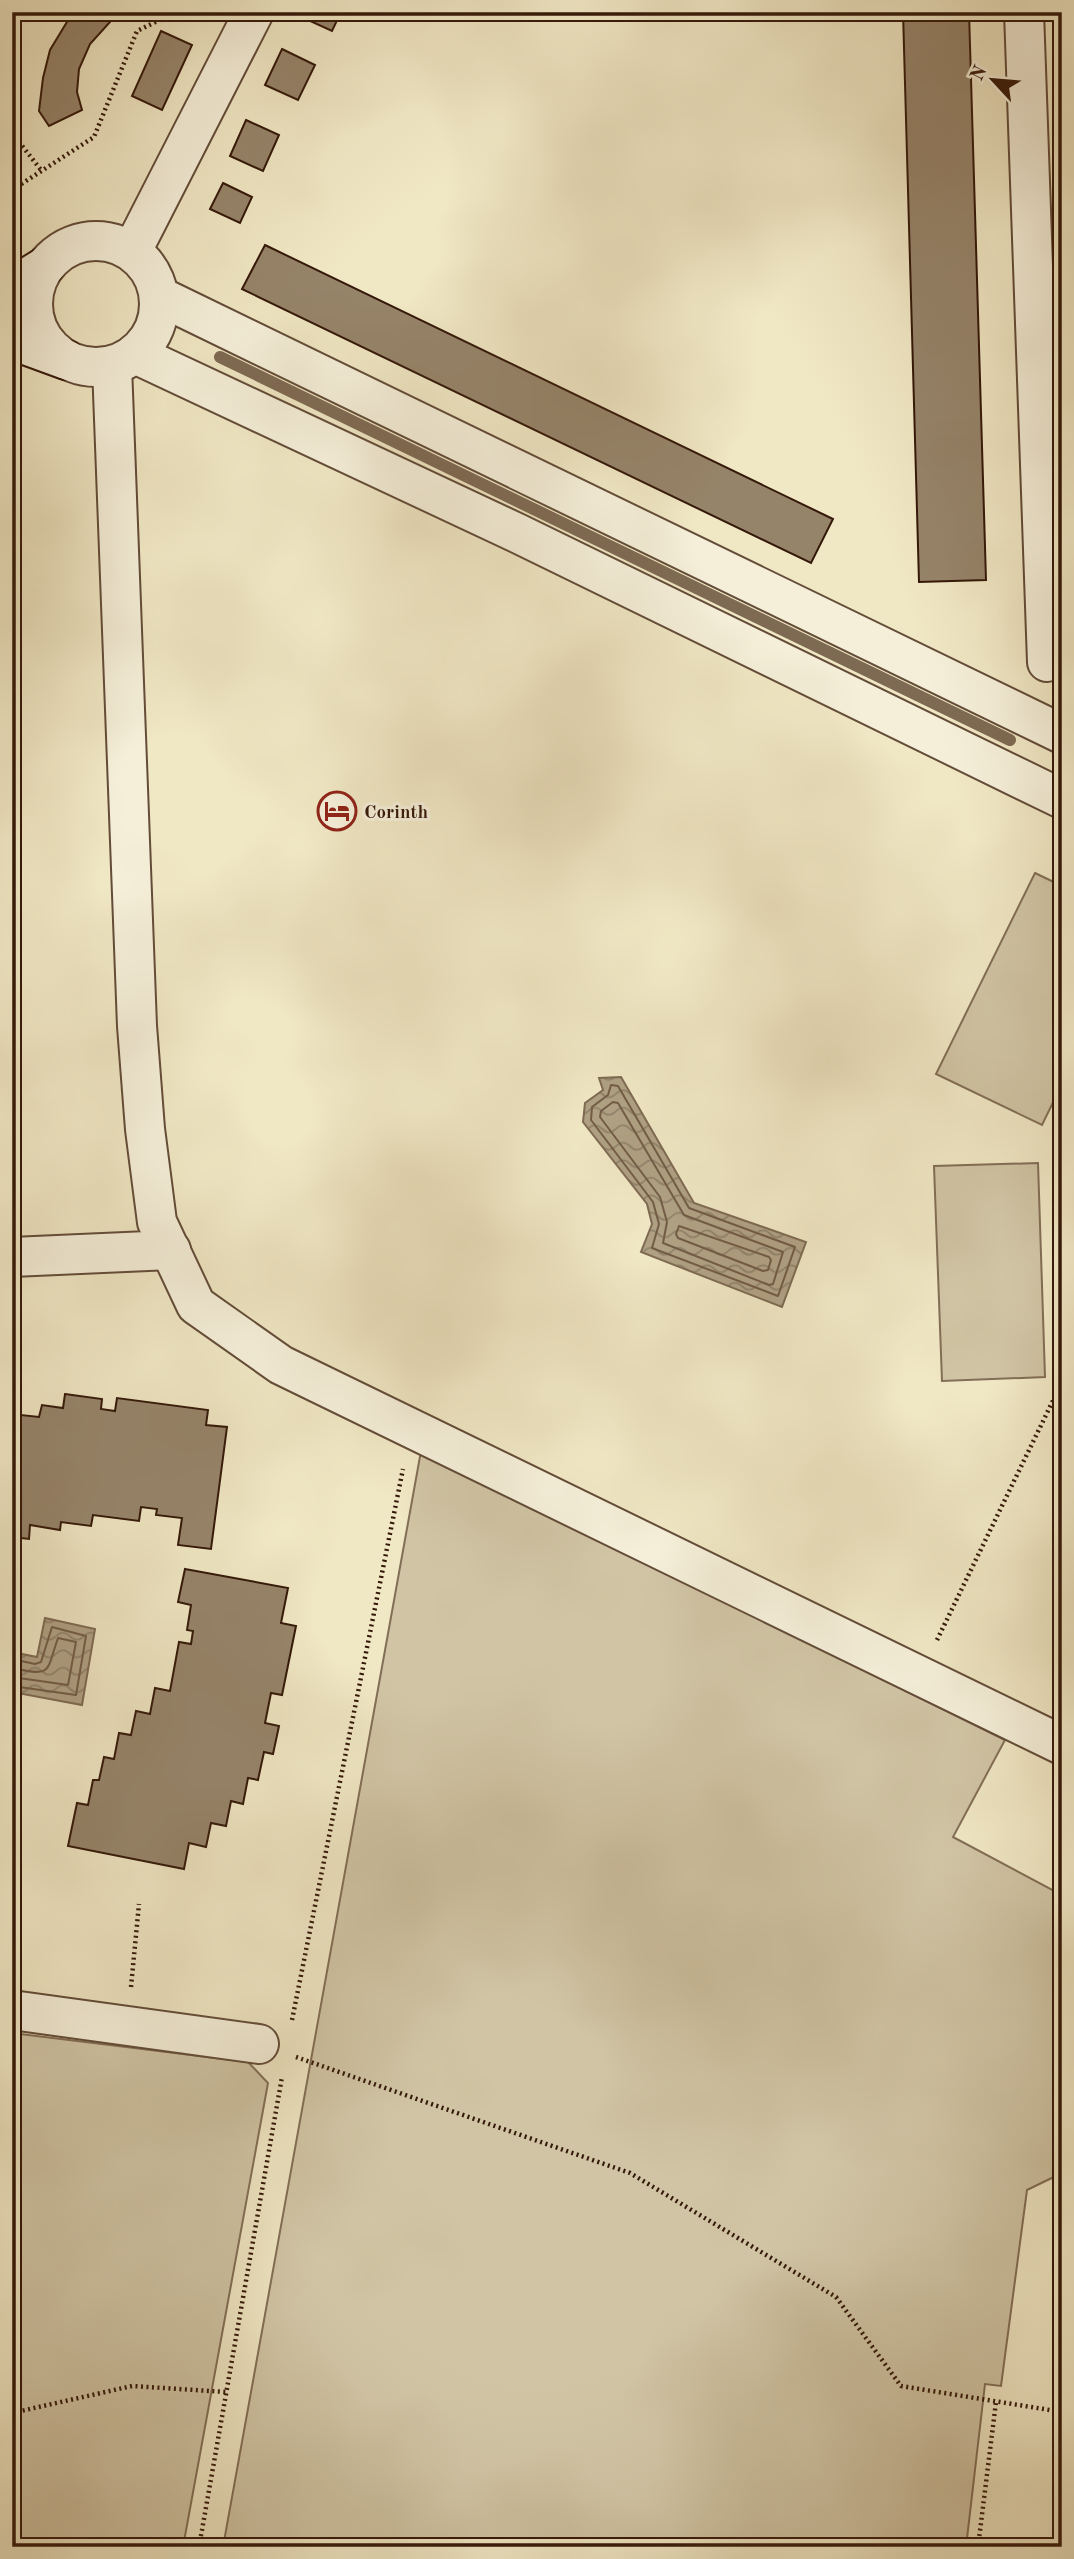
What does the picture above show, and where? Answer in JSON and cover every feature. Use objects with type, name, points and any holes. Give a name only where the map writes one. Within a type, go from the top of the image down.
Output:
[{"type":"street","points":[[132,251],[254,12]]},
{"type":"street","points":[[1024,12],[1047,662]]},
{"type":"street","points":[[66,360],[48,347],[36,326],[32,298],[34,287],[44,267],[71,245],[87,241],[109,242],[132,251],[150,270],[159,296],[160,310],[153,331],[123,360],[137,1026],[145,1129],[157,1222],[196,1305],[281,1365],[1062,1745]]},
{"type":"street","points":[[12,287],[44,267]]},
{"type":"street","points":[[159,296],[1062,734]]},
{"type":"street","points":[[12,343],[25,345],[80,366],[123,360],[517,533],[1062,799]]},
{"type":"street","points":[[12,1257],[171,1250]]},
{"type":"street","points":[[12,2010],[272,2048]]},
{"type":"path","points":[[12,190],[94,137],[137,31],[172,14],[205,16],[206,12]]},
{"type":"path","points":[[12,133],[41,170]]},
{"type":"path","points":[[920,1676],[1062,1382]]},
{"type":"path","points":[[198,2547],[226,2392],[272,2048],[411,1427]]},
{"type":"path","points":[[127,2026],[139,1904]]},
{"type":"path","points":[[272,2048],[631,2173],[836,2297],[901,2386],[1062,2412]]},
{"type":"path","points":[[12,2413],[132,2386],[226,2392]]},
{"type":"path","points":[[978,2547],[996,2401]]},
{"type":"shaded area","points":[[1035,873],[1062,886],[1062,1084],[1042,1125],[936,1074]]},
{"type":"shaded area","points":[[1038,1163],[1045,1377],[942,1381],[934,1166]]},
{"type":"shaded area","points":[[421,1451],[1005,1740],[953,1837],[1062,1895],[1062,2173],[1027,2190],[1001,2386],[985,2384],[966,2547],[223,2547]]},
{"type":"shaded area","points":[[12,2033],[248,2062],[268,2083],[183,2547],[12,2547]]},
{"type":"water","points":[[621,1077],[694,1203],[806,1242],[782,1307],[641,1252],[652,1224],[647,1204],[583,1122],[585,1103],[603,1090],[599,1078]]},
{"type":"water","points":[[45,1618],[95,1629],[82,1705],[12,1692],[12,1652],[37,1657]]},
{"type":"building","points":[[73,12],[119,12],[90,44],[79,69],[77,92],[82,110],[49,126],[39,111],[43,78],[50,50]]},
{"type":"building","points":[[300,12],[341,12],[332,31],[299,16]]},
{"type":"building","points":[[903,12],[969,12],[986,580],[919,582]]},
{"type":"building","points":[[161,31],[192,45],[162,110],[132,96]]},
{"type":"building","points":[[282,49],[315,65],[298,100],[265,85]]},
{"type":"building","points":[[246,120],[279,135],[263,171],[230,156]]},
{"type":"building","points":[[223,183],[252,197],[240,223],[210,209]]},
{"type":"building","points":[[265,245],[833,519],[811,563],[242,289]]},
{"type":"building","points":[[65,1394],[102,1399],[101,1409],[115,1411],[117,1398],[208,1410],[206,1425],[227,1427],[211,1549],[178,1545],[182,1518],[156,1515],[157,1509],[141,1507],[139,1521],[93,1515],[91,1526],[61,1522],[60,1530],[30,1525],[29,1539],[12,1537],[12,1414],[39,1417],[42,1405],[63,1408]]},
{"type":"building","points":[[185,1569],[288,1588],[281,1623],[296,1626],[282,1695],[271,1693],[265,1723],[279,1726],[273,1754],[264,1752],[258,1780],[248,1778],[243,1804],[231,1801],[226,1826],[211,1823],[206,1847],[189,1843],[184,1869],[68,1846],[77,1803],[88,1805],[93,1780],[99,1780],[104,1757],[114,1759],[119,1733],[131,1735],[136,1711],[150,1714],[155,1688],[170,1691],[179,1642],[191,1644],[193,1631],[187,1630],[191,1605],[178,1602]]},
{"type":"waterway","points":[[220,357],[1010,740]]},
{"type":"place","name":"Corinth","points":[[337,811]]}]
